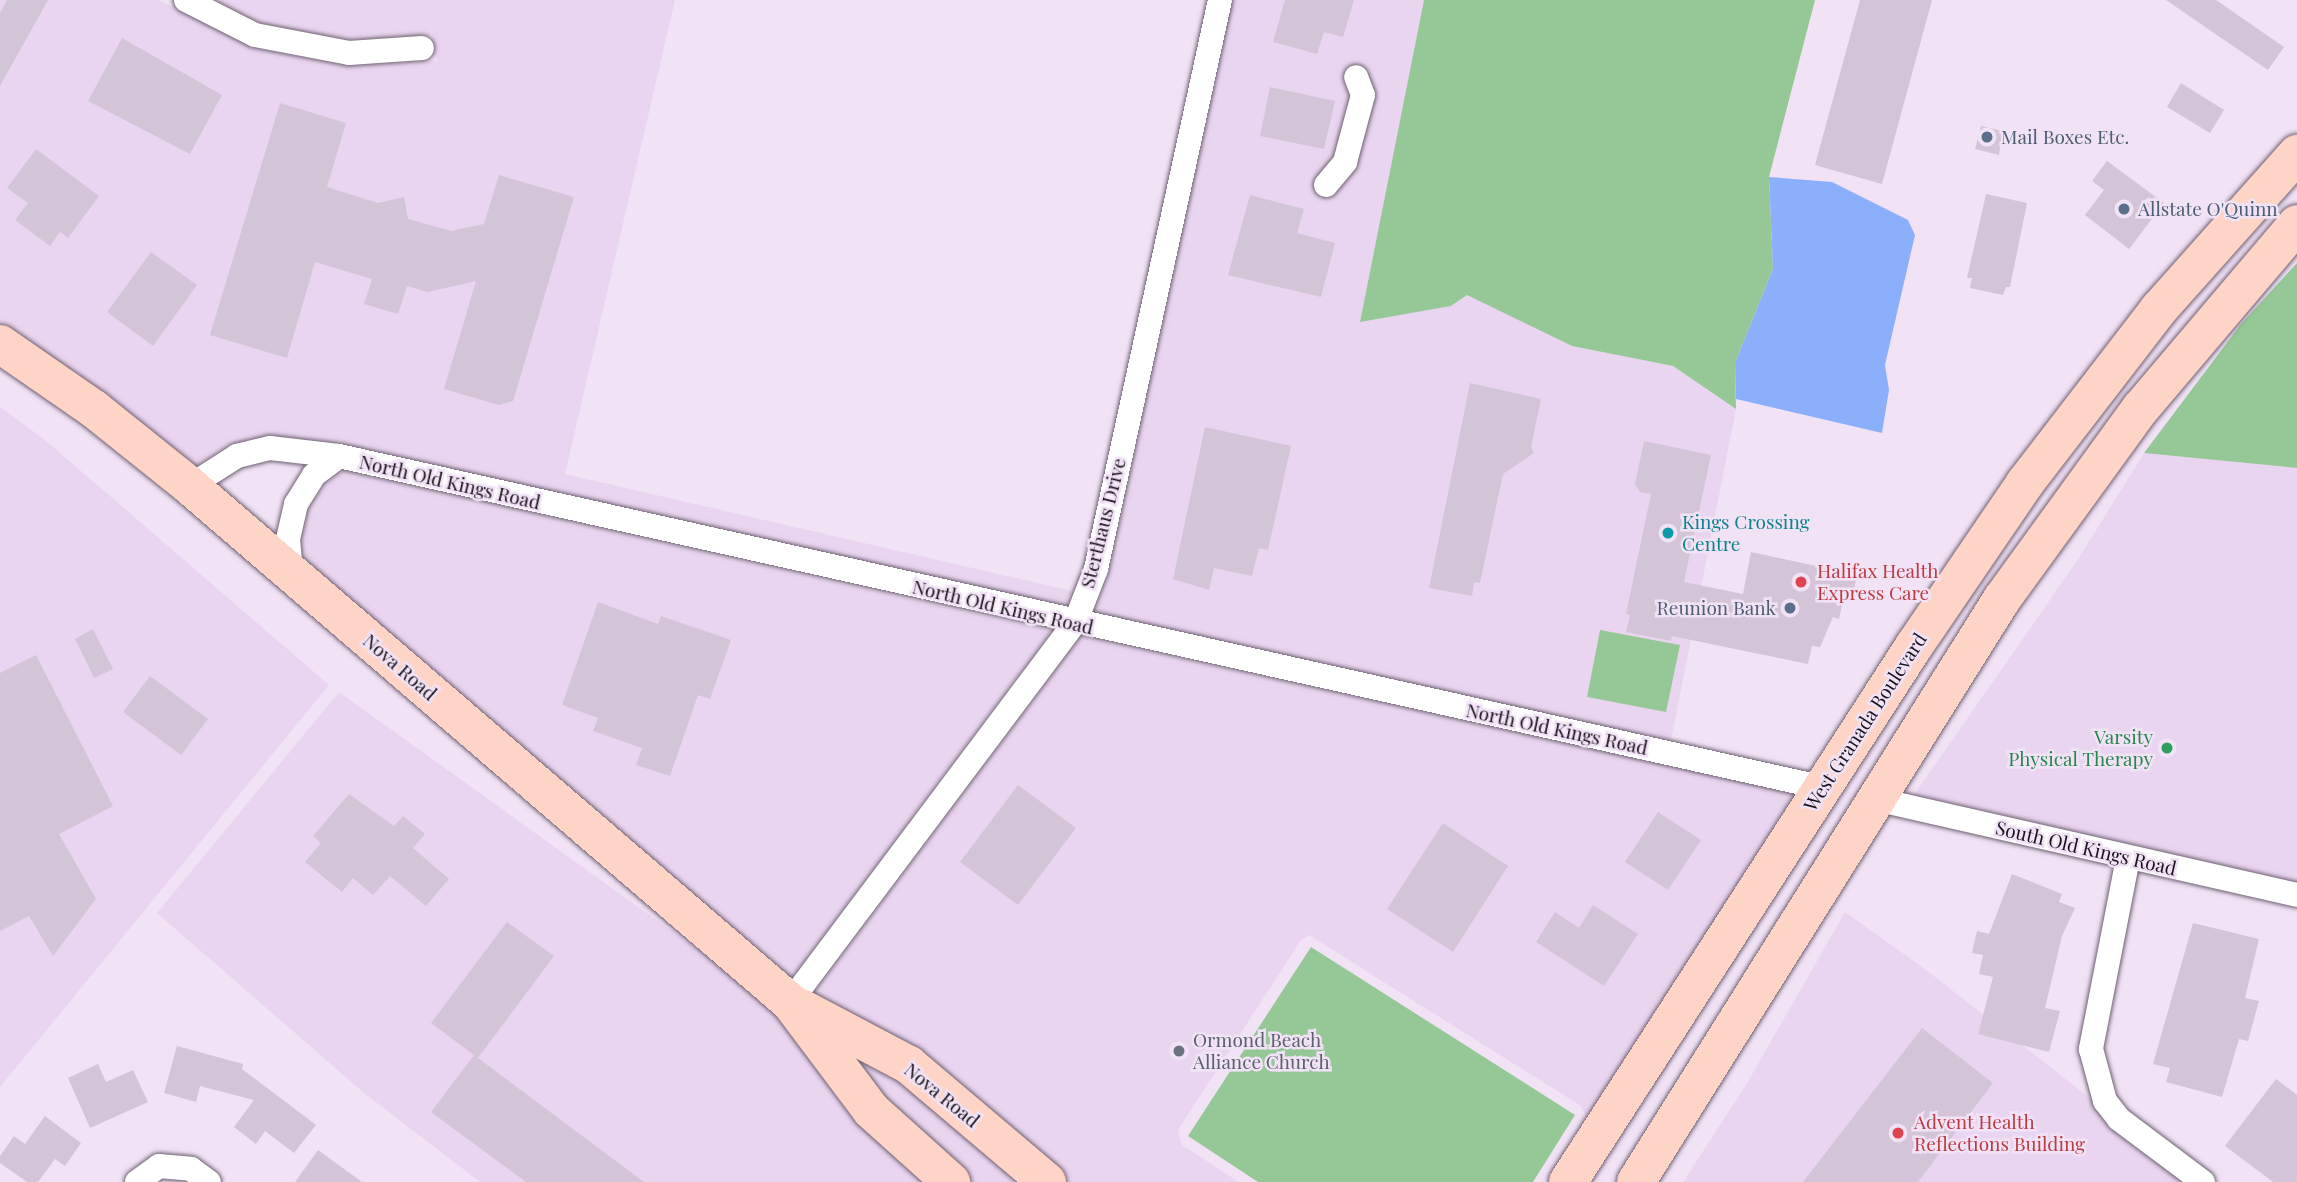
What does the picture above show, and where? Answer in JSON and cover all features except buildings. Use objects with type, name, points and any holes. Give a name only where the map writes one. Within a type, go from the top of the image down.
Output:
[{"type":"main road","name":"West Granada Boulevard","points":[[1568,1182],[1883,695],[2025,483],[2145,326],[2297,154]]},
{"type":"main road","points":[[2188,350],[2183,327],[2187,306],[2297,175]]},
{"type":"main road","points":[[1636,1182],[2014,582],[2188,350],[2297,224]]},
{"type":"main road","points":[[2014,582],[2032,516],[2143,371],[2151,350],[2145,326]]},
{"type":"main road","name":"Nova Road","points":[[0,344],[94,409],[190,486],[790,1002],[871,1110],[951,1182]]},
{"type":"main road","points":[[1875,799],[1868,758],[1883,695]]},
{"type":"main road","points":[[1814,898],[1828,835],[1824,788]]},
{"type":"main road","name":"Nova Road","points":[[790,1002],[909,1065],[1047,1182]]},
{"type":"street","points":[[186,0],[255,36],[349,53],[422,48]]},
{"type":"street","name":"Sterthaus Drive","points":[[790,1002],[1075,623],[1096,569],[1220,0]]},
{"type":"street","points":[[1326,185],[1345,162],[1363,95],[1356,76]]},
{"type":"street","name":"North Old Kings Road","points":[[190,486],[237,456],[270,448],[339,456],[1075,623],[1824,788]]},
{"type":"street","points":[[291,573],[288,539],[296,504],[314,475],[339,456]]},
{"type":"street","name":"South Old Kings Road","points":[[1875,799],[2297,895]]},
{"type":"street","points":[[2128,858],[2091,1049],[2105,1101],[2119,1119],[2203,1182]]},
{"type":"street","points":[[137,1182],[159,1166],[191,1169],[209,1182]]},
{"type":"shaded area","points":[[0,0],[159,0],[254,48],[348,66],[437,61],[432,35],[348,40],[258,23],[213,0],[675,0],[565,474],[1072,591],[1065,608],[346,445],[340,439],[334,443],[265,436],[228,445],[189,470],[0,329]]},
{"type":"shaded area","points":[[1233,0],[1424,0],[1360,322],[1451,306],[1467,295],[1572,346],[1673,366],[1736,409],[1671,741],[1093,614],[1109,573]]},
{"type":"shaded area","points":[[0,407],[45,440],[329,685],[0,1087]]},
{"type":"shaded area","points":[[2144,453],[2297,468],[2297,882],[1914,795],[2077,561]]},
{"type":"shaded area","points":[[344,471],[1051,631],[787,983],[304,568],[301,541],[308,510],[325,485]]},
{"type":"shaded area","points":[[1081,637],[1795,794],[1587,1119],[1581,1106],[1309,935],[1301,940],[1178,1130],[1182,1145],[1239,1182],[1066,1182],[918,1056],[810,999]]},
{"type":"shaded area","points":[[339,692],[772,1003],[933,1182],[480,1182],[364,1093],[157,913]]},
{"type":"shaded area","points":[[1845,912],[1925,969],[2197,1182],[1683,1182],[1746,1085]]},
{"type":"shaded area","points":[[833,1039],[903,1076],[1028,1182],[969,1182],[881,1102]]},
{"type":"green space","points":[[1424,0],[1815,0],[1769,177],[1773,269],[1735,363],[1736,409],[1673,366],[1572,346],[1467,295],[1451,306],[1360,322]]},
{"type":"green space","points":[[2297,263],[2297,468],[2144,453],[2241,324]]},
{"type":"green space","points":[[1600,630],[1680,645],[1666,712],[1587,697]]},
{"type":"green space","points":[[1311,947],[1575,1115],[1533,1182],[1258,1182],[1188,1136]]},
{"type":"water","points":[[1769,177],[1832,182],[1908,220],[1915,235],[1885,365],[1889,390],[1882,433],[1736,399],[1735,363],[1773,269]]},
{"type":"place","name":"Mail Boxes Etc.","points":[[1987,137]]},
{"type":"place","name":"Allstate O'Quinn","points":[[2124,209]]},
{"type":"place","name":"Kings Crossing Centre","points":[[1668,533]]},
{"type":"place","name":"Halifax Health Express Care","points":[[1801,582]]},
{"type":"place","name":"Reunion Bank","points":[[1790,608]]},
{"type":"place","name":"Varsity Physical Therapy","points":[[2167,748]]},
{"type":"place","name":"Ormond Beach Alliance Church","points":[[1179,1051]]},
{"type":"place","name":"Advent Health Reflections Building","points":[[1898,1133]]}]
